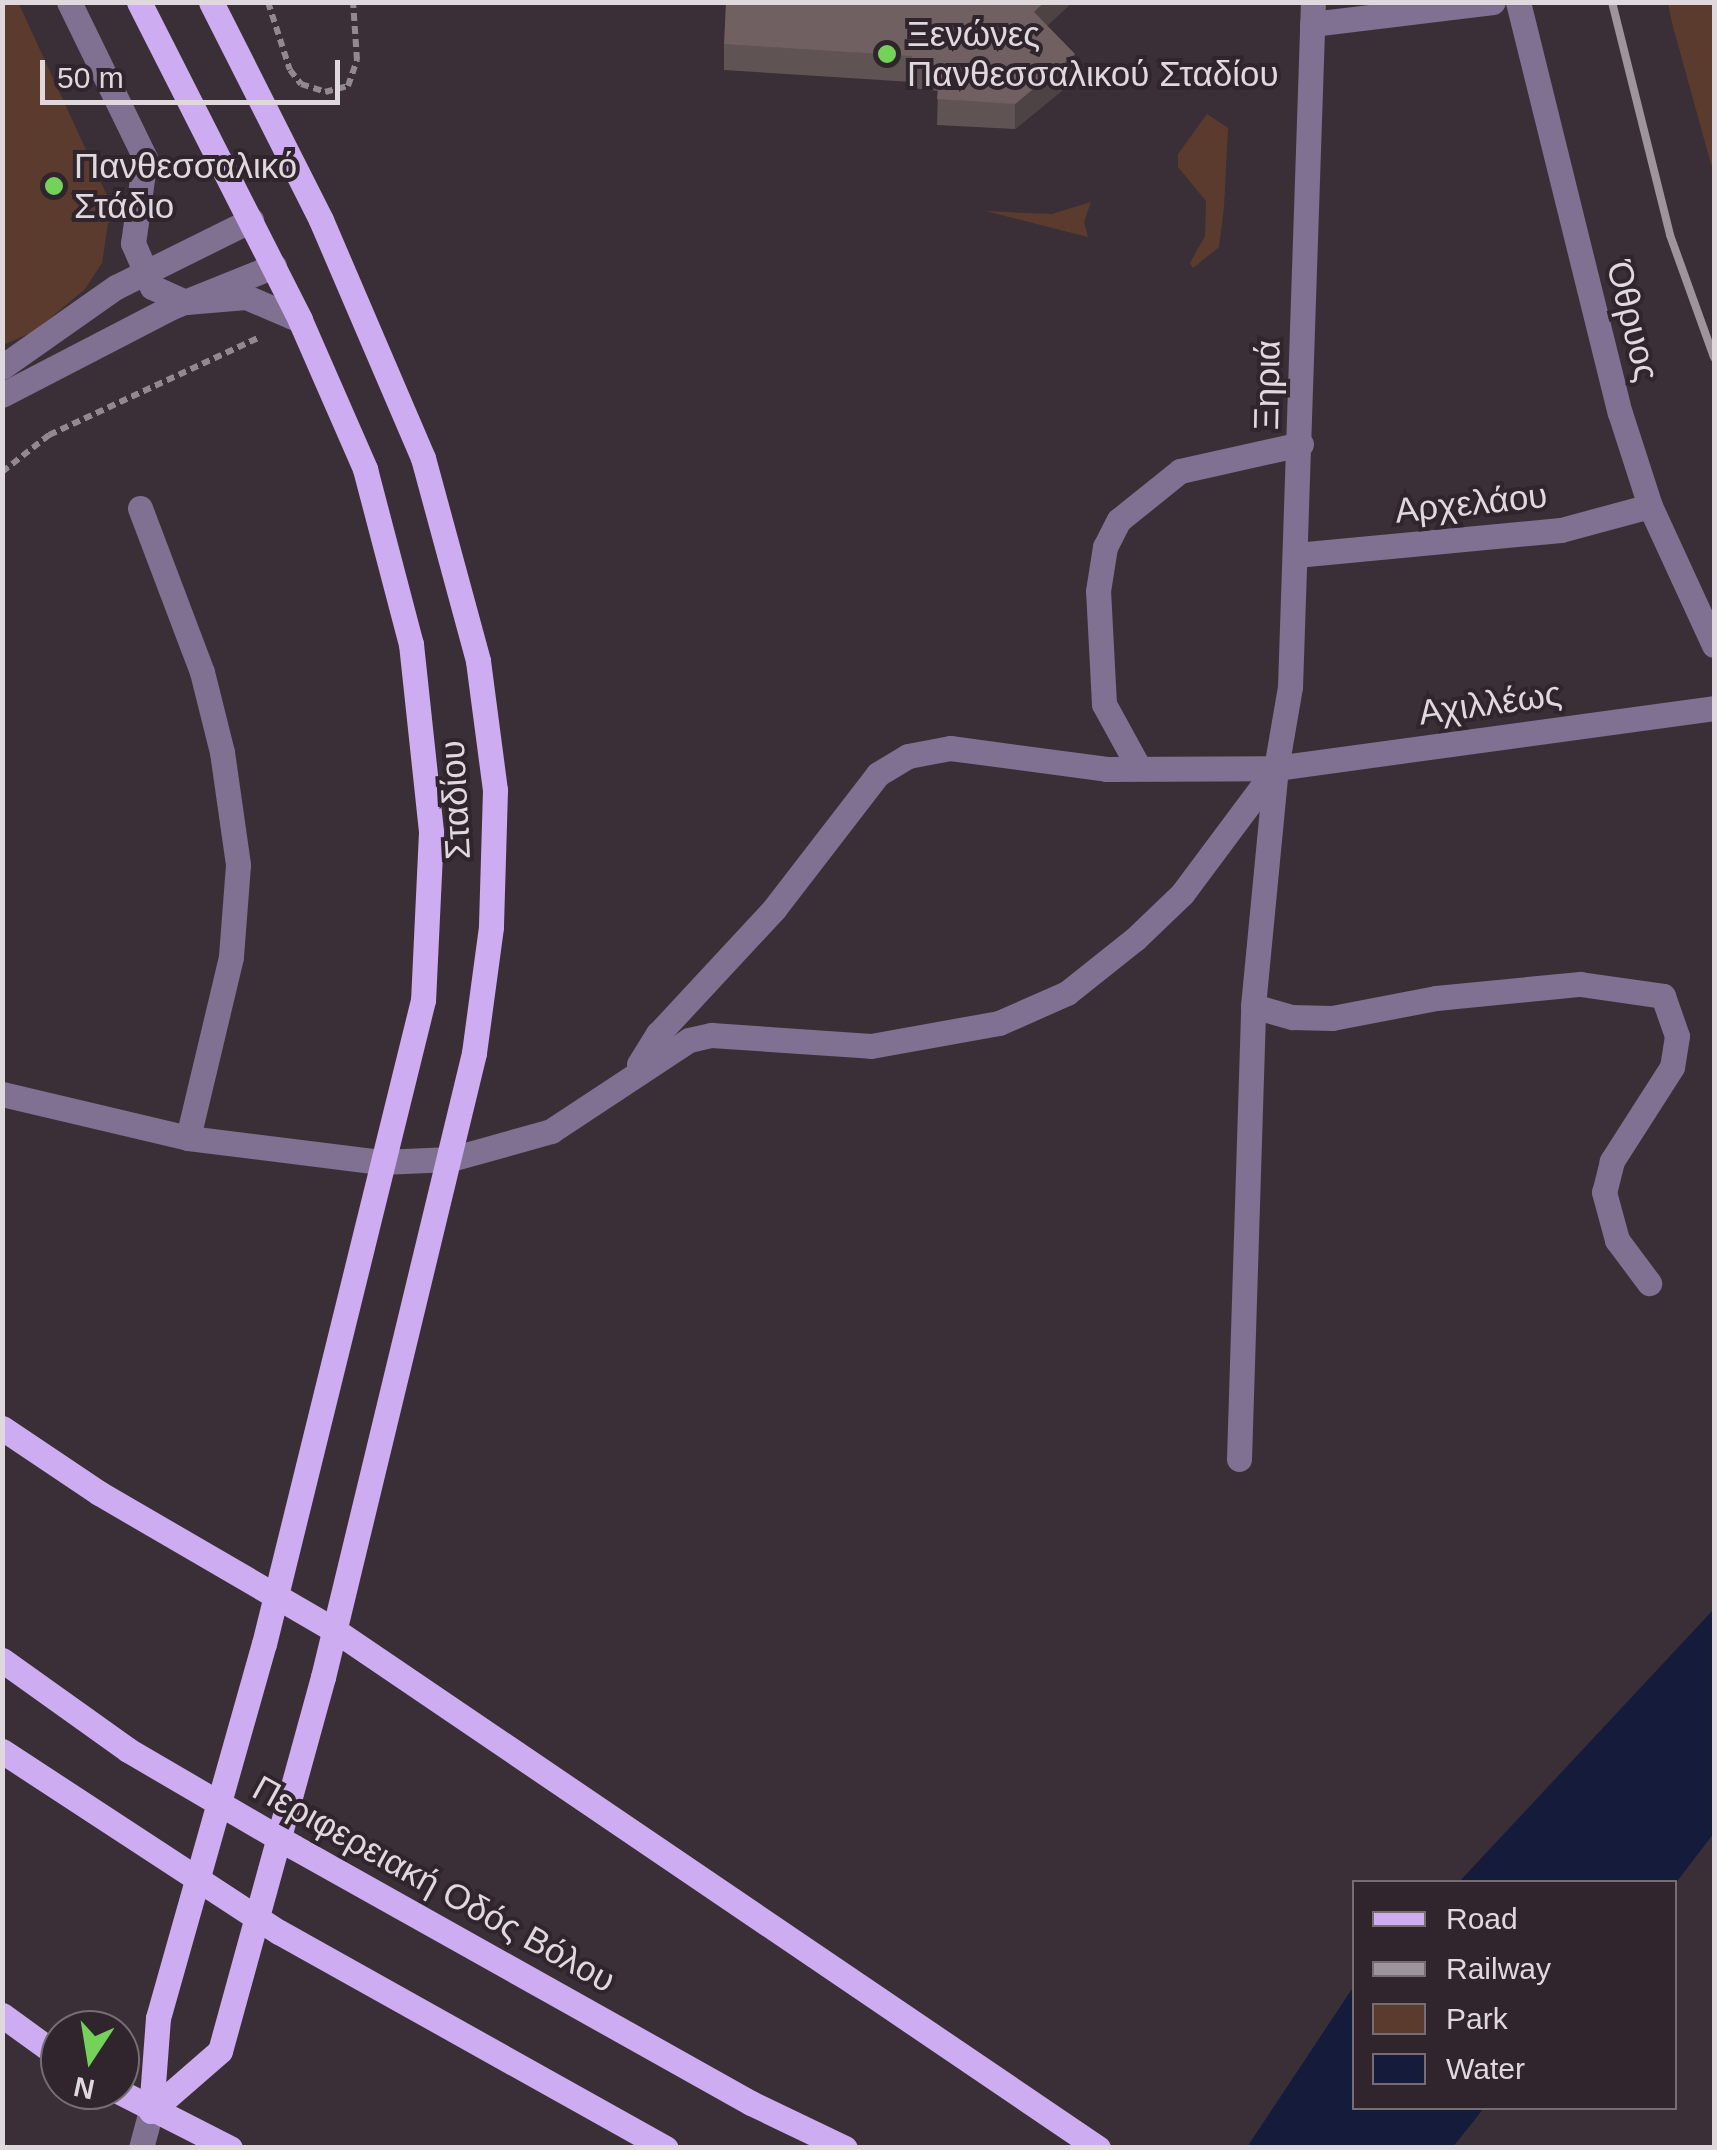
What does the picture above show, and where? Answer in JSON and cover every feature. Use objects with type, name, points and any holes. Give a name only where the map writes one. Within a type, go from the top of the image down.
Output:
[{"type":"main road","name":"Σταδίου","points":[[139,2],[274,266],[366,469],[387,536],[424,738],[431,832],[428,955],[409,1067],[381,1162],[278,1594],[158,2018],[151,2111]]},
{"type":"main road","name":"Σταδίου","points":[[151,2111],[220,2051],[336,1632],[451,1159],[491,928],[494,790],[478,661],[423,458],[375,339],[212,2]]},
{"type":"main road","points":[[2,1428],[99,1493],[278,1594],[336,1632],[1098,2148]]},
{"type":"main road","name":"Περιφερειακή Οδός Βόλου","points":[[2,1660],[128,1750],[294,1848],[752,2103],[845,2148]]},
{"type":"main road","points":[[2,1751],[279,1932],[666,2148]]},
{"type":"main road","points":[[2,2015],[40,2043]]},
{"type":"main road","points":[[140,2104],[230,2148]]},
{"type":"street","points":[[68,2],[145,158],[132,243],[152,287],[186,302],[246,297],[300,320]]},
{"type":"street","points":[[1313,13],[1493,2]]},
{"type":"street","name":"Όθρυος","points":[[1518,2],[1620,412],[1650,506],[1714,646]]},
{"type":"street","name":"Ξηριά","points":[[1240,1460],[1254,1006],[1276,768],[1290,687],[1302,444],[1313,13]]},
{"type":"street","points":[[2,367],[144,273],[251,220]]},
{"type":"street","points":[[2,395],[186,302],[274,266]]},
{"type":"street","points":[[1140,768],[1104,704],[1098,591],[1105,546],[1119,520],[1180,471],[1302,444]]},
{"type":"street","name":"Αρχελάου","points":[[1296,555],[1562,530],[1650,506]]},
{"type":"street","points":[[140,508],[202,672],[238,865],[231,956],[188,1138]]},
{"type":"street","name":"Αχιλλέως","points":[[635,1070],[658,1034],[774,909],[855,800],[900,759],[950,748],[1140,768],[1276,768],[1714,708]]},
{"type":"street","points":[[2,1094],[188,1138],[381,1162],[451,1159],[551,1131],[673,1047],[711,1036],[871,1046],[972,1030],[1037,1010],[1098,972],[1182,894],[1276,768]]},
{"type":"street","points":[[1254,1006],[1292,1017],[1332,1018],[1436,998],[1580,984],[1663,996],[1677,1036],[1672,1067],[1612,1161],[1604,1192],[1617,1240],[1649,1283]]},
{"type":"street","points":[[141,2148],[151,2111]]},
{"type":"path","points":[[268,2],[279,48],[301,84],[324,92],[348,86],[357,60],[353,2]]},
{"type":"path","points":[[2,472],[48,434],[300,320]]},
{"type":"green space","name":"Πανθεσσαλικό Στάδιο","points":[[18,2],[111,204],[102,263],[85,289],[35,331],[3,345],[2,3]]},
{"type":"green space","points":[[1668,3],[1714,3],[1714,175],[1672,23]]},
{"type":"green space","points":[[1207,114],[1228,128],[1224,207],[1219,247],[1193,268],[1190,263],[1205,236],[1206,201],[1178,167],[1178,154]]},
{"type":"green space","points":[[1091,202],[1084,222],[1088,237],[985,211],[1052,214]]},
{"type":"water","points":[[1714,1609],[1714,1833],[1677,1881],[1461,1880]]},
{"type":"water","points":[[1352,1989],[1352,2110],[1482,2110],[1453,2147],[1247,2147]]},
{"type":"building","name":"Ξενώνες Πανθεσσαλικού Σταδίου","points":[[726,2],[1045,2],[1034,12],[1075,54],[1015,104],[937,99],[940,66],[912,63],[912,56],[724,44]]},
{"type":"railway","points":[[1612,2],[1670,235],[1714,357]]},
{"type":"place","name":"Ξενώνες Πανθεσσαλικού Σταδίου","points":[[887,54]]},
{"type":"place","name":"Πανθεσσαλικό Στάδιο","points":[[54,186]]}]
